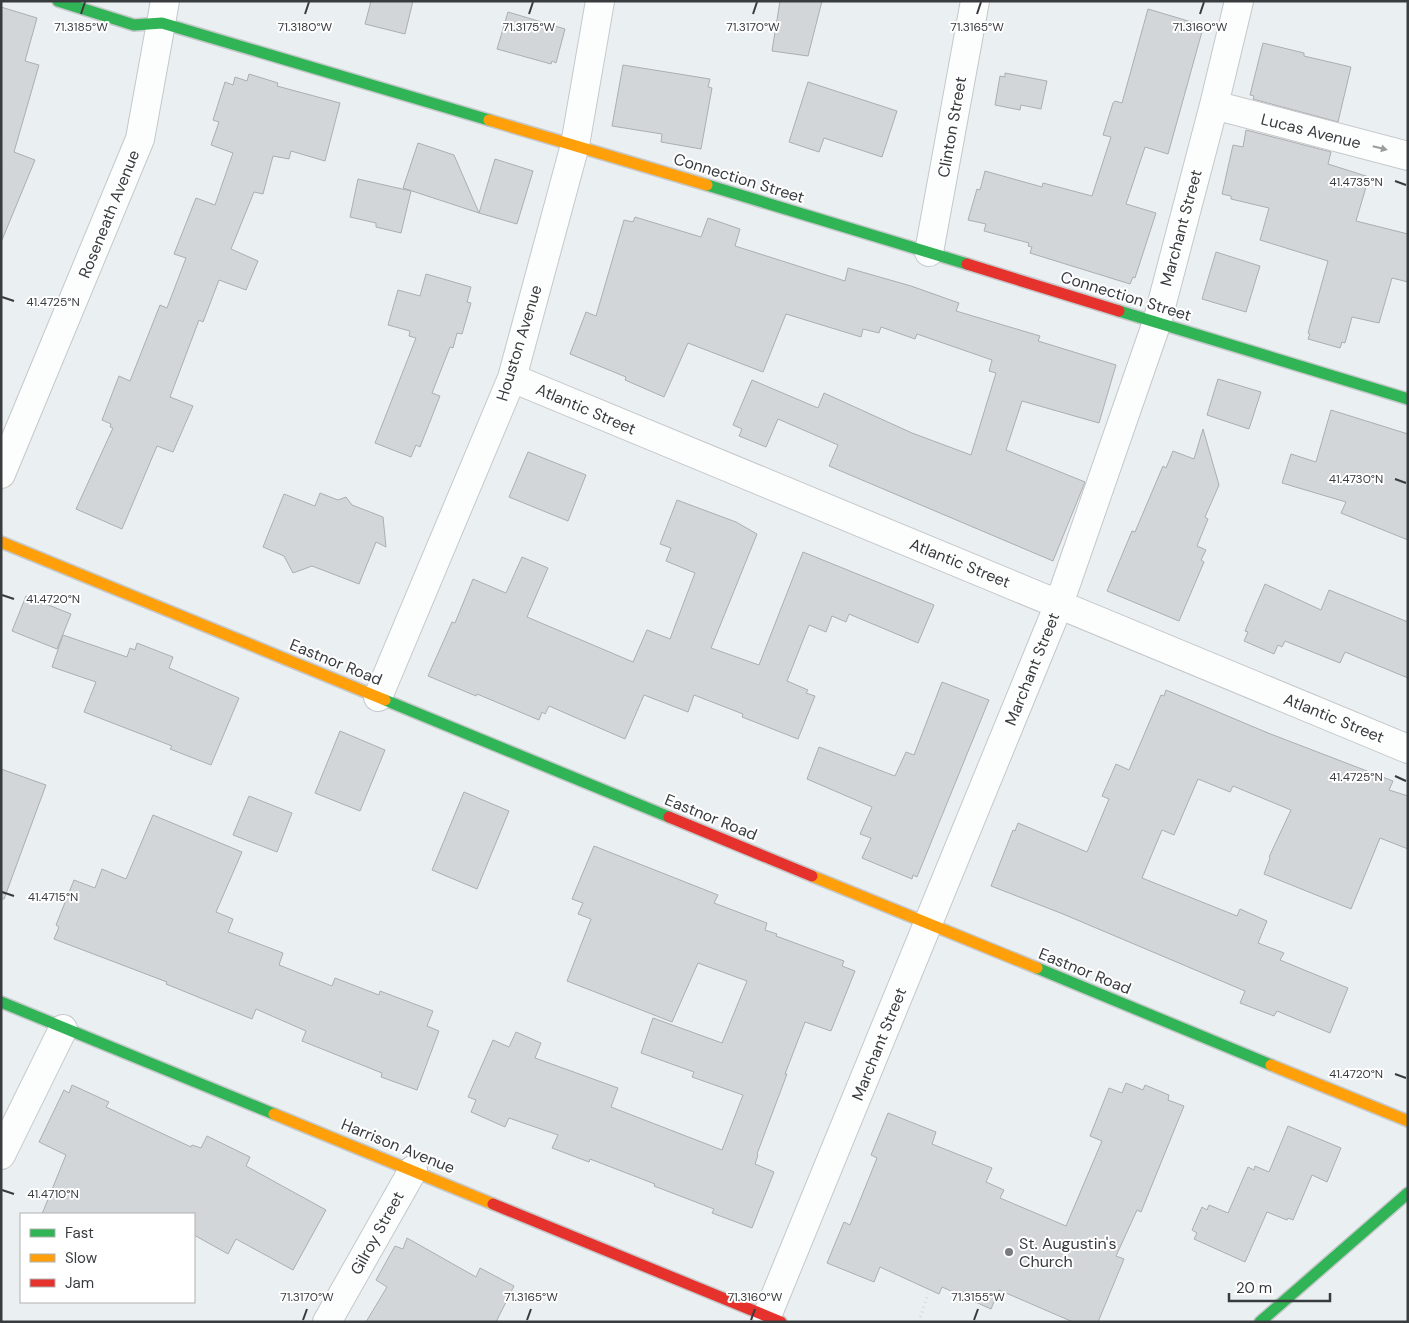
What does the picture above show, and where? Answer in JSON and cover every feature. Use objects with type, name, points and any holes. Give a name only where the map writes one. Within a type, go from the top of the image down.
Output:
[{"type":"street","name":"Connection Street","points":[[58,1],[134,24],[164,12],[575,145],[1408,398]]},
{"type":"street","name":"Houston Avenue","points":[[378,697],[512,378],[575,145],[600,1]]},
{"type":"street","name":"Clinton Street","points":[[929,252],[975,1]]},
{"type":"street","name":"Marchant Street","points":[[774,1319],[928,924],[1059,604],[1157,322],[1214,105],[1239,1]]},
{"type":"street","name":"Roseneath Avenue","points":[[1,474],[140,139],[164,12]]},
{"type":"street","name":"Lucas Avenue","points":[[1214,105],[1408,156]]},
{"type":"street","name":"Atlantic Street","points":[[512,378],[1408,749]]},
{"type":"street","name":"Eastnor Road","points":[[1,542],[1408,1121]]},
{"type":"street","name":"Harrison Avenue","points":[[1,1002],[774,1319]]},
{"type":"street","points":[[1,1155],[63,1029]]},
{"type":"street","name":"Gilroy Street","points":[[327,1322],[413,1170]]},
{"type":"street","points":[[1260,1322],[1408,1193]]},
{"type":"path","points":[[919,1322],[928,1293]]},
{"type":"building","points":[[371,1],[413,1],[405,34],[365,24]]},
{"type":"building","points":[[780,1],[822,1],[808,56],[772,51]]},
{"type":"building","points":[[1,7],[37,18],[25,61],[39,65],[14,152],[35,160],[2,240]]},
{"type":"building","points":[[1148,9],[1195,23],[1194,25],[1203,28],[1168,154],[1145,147],[1126,204],[1156,213],[1135,278],[1133,277],[1130,284],[1030,253],[1032,247],[1028,246],[1029,243],[984,231],[986,224],[968,220],[977,189],[980,190],[985,171],[1042,187],[1043,183],[1092,196],[1111,137],[1103,135],[1113,103],[1115,101],[1122,103]]},
{"type":"building","points":[[508,12],[565,29],[556,63],[552,61],[551,64],[497,49]]},
{"type":"building","points":[[1263,43],[1304,53],[1304,56],[1351,67],[1338,122],[1253,99],[1254,96],[1250,95]]},
{"type":"building","points":[[623,65],[710,79],[708,87],[712,88],[701,149],[661,142],[662,134],[612,126]]},
{"type":"building","points":[[1005,73],[1047,81],[1041,109],[1021,105],[1020,110],[995,105],[1000,76],[1005,77]]},
{"type":"building","points":[[249,74],[278,83],[277,86],[340,103],[325,161],[291,151],[289,159],[273,156],[263,194],[254,192],[231,249],[258,261],[246,290],[219,280],[203,322],[199,320],[170,397],[193,406],[173,452],[157,446],[122,529],[76,509],[113,428],[110,427],[111,424],[102,420],[119,376],[130,381],[160,305],[167,308],[186,258],[174,254],[196,198],[215,205],[233,153],[211,145],[219,122],[213,120],[225,82],[233,85],[235,77],[247,81]]},
{"type":"building","points":[[808,82],[897,111],[882,157],[824,138],[819,152],[789,142]]},
{"type":"building","points":[[1246,130],[1331,152],[1328,164],[1369,177],[1356,221],[1408,234],[1408,282],[1392,278],[1379,323],[1352,317],[1345,343],[1342,342],[1340,348],[1308,339],[1328,261],[1260,240],[1269,208],[1231,199],[1231,196],[1222,194],[1233,145],[1243,147]]},
{"type":"building","points":[[418,143],[454,155],[479,213],[403,188]]},
{"type":"building","points":[[495,159],[533,171],[517,224],[479,213]]},
{"type":"building","points":[[358,179],[411,191],[401,233],[376,227],[376,223],[350,217]]},
{"type":"building","points":[[635,217],[701,237],[708,218],[740,229],[735,246],[845,281],[848,268],[911,286],[959,303],[956,311],[1040,336],[1038,341],[1116,365],[1099,423],[1022,401],[1006,450],[1085,482],[1053,561],[829,466],[838,445],[778,419],[766,447],[739,436],[742,429],[733,425],[752,380],[818,408],[824,393],[912,433],[971,455],[996,373],[989,371],[992,360],[917,334],[915,339],[881,327],[879,333],[863,329],[861,337],[786,314],[763,372],[688,343],[664,397],[625,380],[626,377],[570,354],[586,312],[596,316],[624,220],[633,222]]},
{"type":"building","points":[[1216,252],[1260,266],[1246,312],[1202,299]]},
{"type":"building","points":[[426,274],[471,287],[467,302],[471,303],[462,334],[457,333],[453,348],[450,347],[432,393],[440,396],[420,447],[416,445],[411,457],[375,443],[416,338],[409,336],[410,331],[388,325],[398,290],[420,296]]},
{"type":"building","points":[[1218,379],[1261,392],[1249,429],[1207,415]]},
{"type":"building","points":[[1331,410],[1408,434],[1408,540],[1341,513],[1346,502],[1282,483],[1291,454],[1316,462]]},
{"type":"building","points":[[1203,429],[1219,485],[1205,517],[1208,519],[1197,546],[1206,550],[1201,560],[1204,562],[1179,621],[1107,591],[1132,531],[1135,532],[1163,466],[1166,468],[1173,451],[1194,459]]},
{"type":"building","points":[[528,452],[586,475],[568,521],[509,497]]},
{"type":"building","points":[[320,493],[338,500],[346,497],[352,505],[383,517],[386,547],[376,542],[359,584],[312,566],[293,573],[284,556],[263,547],[284,494],[315,506]]},
{"type":"building","points":[[677,500],[736,522],[757,534],[711,648],[759,665],[803,552],[934,605],[918,643],[849,614],[846,622],[832,616],[826,632],[809,625],[787,681],[808,690],[806,693],[815,696],[798,739],[742,717],[743,714],[694,695],[688,712],[644,695],[625,739],[549,706],[545,714],[542,712],[539,720],[428,676],[452,622],[455,623],[473,579],[506,593],[522,557],[548,568],[527,617],[633,662],[647,630],[670,639],[695,573],[666,561],[671,548],[660,544]]},
{"type":"building","points":[[1265,584],[1321,610],[1329,590],[1408,622],[1408,678],[1345,652],[1340,663],[1285,641],[1282,647],[1278,645],[1274,654],[1244,641],[1248,632],[1245,631]]},
{"type":"building","points":[[26,596],[71,614],[57,649],[12,631]]},
{"type":"building","points":[[63,635],[127,657],[130,648],[135,650],[137,643],[173,657],[169,668],[239,698],[211,765],[170,749],[172,746],[84,712],[96,682],[52,667]]},
{"type":"building","points":[[942,682],[989,700],[917,877],[913,875],[912,879],[862,858],[871,838],[860,834],[872,807],[807,779],[819,747],[895,776],[906,752],[914,755]]},
{"type":"building","points":[[1166,690],[1268,733],[1393,781],[1389,790],[1408,796],[1408,849],[1380,838],[1351,909],[1264,874],[1269,857],[1291,810],[1233,786],[1230,792],[1198,779],[1174,835],[1162,830],[1142,878],[1237,916],[1240,909],[1267,921],[1258,943],[1284,953],[1280,960],[1348,988],[1330,1033],[1277,1011],[1274,1016],[1240,1003],[1245,991],[1063,914],[991,886],[1013,830],[1015,831],[1018,823],[1087,852],[1109,799],[1102,796],[1116,764],[1129,770],[1161,695],[1164,696]]},
{"type":"building","points":[[340,731],[385,750],[360,811],[315,793]]},
{"type":"building","points":[[1,769],[46,785],[4,899],[1,899]]},
{"type":"building","points":[[464,792],[509,811],[477,889],[432,870]]},
{"type":"building","points":[[249,796],[292,813],[277,852],[233,835]]},
{"type":"building","points":[[153,815],[242,852],[216,912],[233,919],[228,932],[283,953],[279,965],[332,986],[335,978],[379,995],[380,991],[433,1011],[427,1026],[439,1031],[417,1090],[381,1077],[382,1073],[302,1041],[306,1031],[256,1009],[252,1019],[166,984],[167,982],[54,939],[59,927],[56,925],[74,880],[95,888],[102,869],[126,879]]},
{"type":"building","points":[[594,846],[718,895],[714,903],[767,923],[765,930],[777,934],[776,936],[844,961],[842,966],[855,971],[831,1031],[805,1022],[757,1154],[755,1164],[774,1172],[752,1228],[712,1213],[714,1209],[654,1186],[655,1184],[590,1159],[589,1162],[552,1148],[558,1135],[509,1118],[505,1127],[471,1112],[476,1100],[468,1097],[493,1040],[509,1047],[516,1032],[541,1043],[535,1058],[618,1088],[611,1107],[722,1150],[743,1095],[692,1077],[694,1072],[641,1053],[653,1018],[722,1043],[747,981],[698,963],[672,1022],[567,981],[591,919],[578,914],[583,903],[572,899]]},
{"type":"building","points":[[1126,1083],[1143,1090],[1145,1085],[1169,1095],[1168,1100],[1184,1106],[1141,1212],[1137,1210],[1116,1256],[1124,1259],[1098,1322],[1073,1322],[999,1290],[991,1309],[942,1287],[939,1294],[880,1267],[874,1282],[827,1263],[844,1222],[850,1225],[877,1158],[871,1155],[888,1113],[936,1132],[932,1144],[992,1168],[986,1182],[1004,1190],[1000,1198],[1066,1226],[1102,1141],[1090,1136],[1109,1088],[1122,1093]]},
{"type":"building","points":[[72,1085],[109,1102],[106,1107],[191,1147],[192,1145],[201,1148],[207,1136],[250,1157],[246,1166],[326,1210],[293,1270],[236,1239],[228,1254],[195,1236],[195,1213],[42,1213],[66,1155],[39,1142],[64,1090],[69,1093]]},
{"type":"building","points":[[1288,1126],[1341,1148],[1327,1182],[1312,1175],[1293,1220],[1288,1218],[1287,1220],[1267,1212],[1245,1262],[1194,1239],[1197,1233],[1192,1230],[1202,1207],[1207,1210],[1209,1205],[1228,1213],[1248,1167],[1254,1170],[1255,1166],[1269,1172]]},
{"type":"building","points":[[407,1238],[476,1277],[480,1268],[514,1286],[496,1322],[366,1322],[387,1287],[376,1280],[395,1246],[403,1249]]},
{"type":"traffic: fast","points":[[58,1],[134,25],[162,23],[489,120]]},
{"type":"traffic: fast","points":[[707,185],[967,264]]},
{"type":"traffic: fast","points":[[1119,311],[1408,399]]},
{"type":"traffic: fast","points":[[385,700],[669,817]]},
{"type":"traffic: fast","points":[[1037,968],[1271,1065]]},
{"type":"traffic: fast","points":[[1,1002],[274,1114]]},
{"type":"traffic: fast","points":[[1260,1322],[1408,1193]]},
{"type":"traffic: slow","points":[[489,120],[707,185]]},
{"type":"traffic: slow","points":[[1,542],[385,700]]},
{"type":"traffic: slow","points":[[812,876],[1037,968]]},
{"type":"traffic: slow","points":[[1271,1065],[1408,1121]]},
{"type":"traffic: slow","points":[[274,1114],[493,1204]]},
{"type":"traffic: jam","points":[[967,264],[1119,311]]},
{"type":"traffic: jam","points":[[669,817],[812,876]]},
{"type":"traffic: jam","points":[[493,1204],[781,1322]]},
{"type":"place","name":"St. Augustin's Church","points":[[1009,1252]]}]
